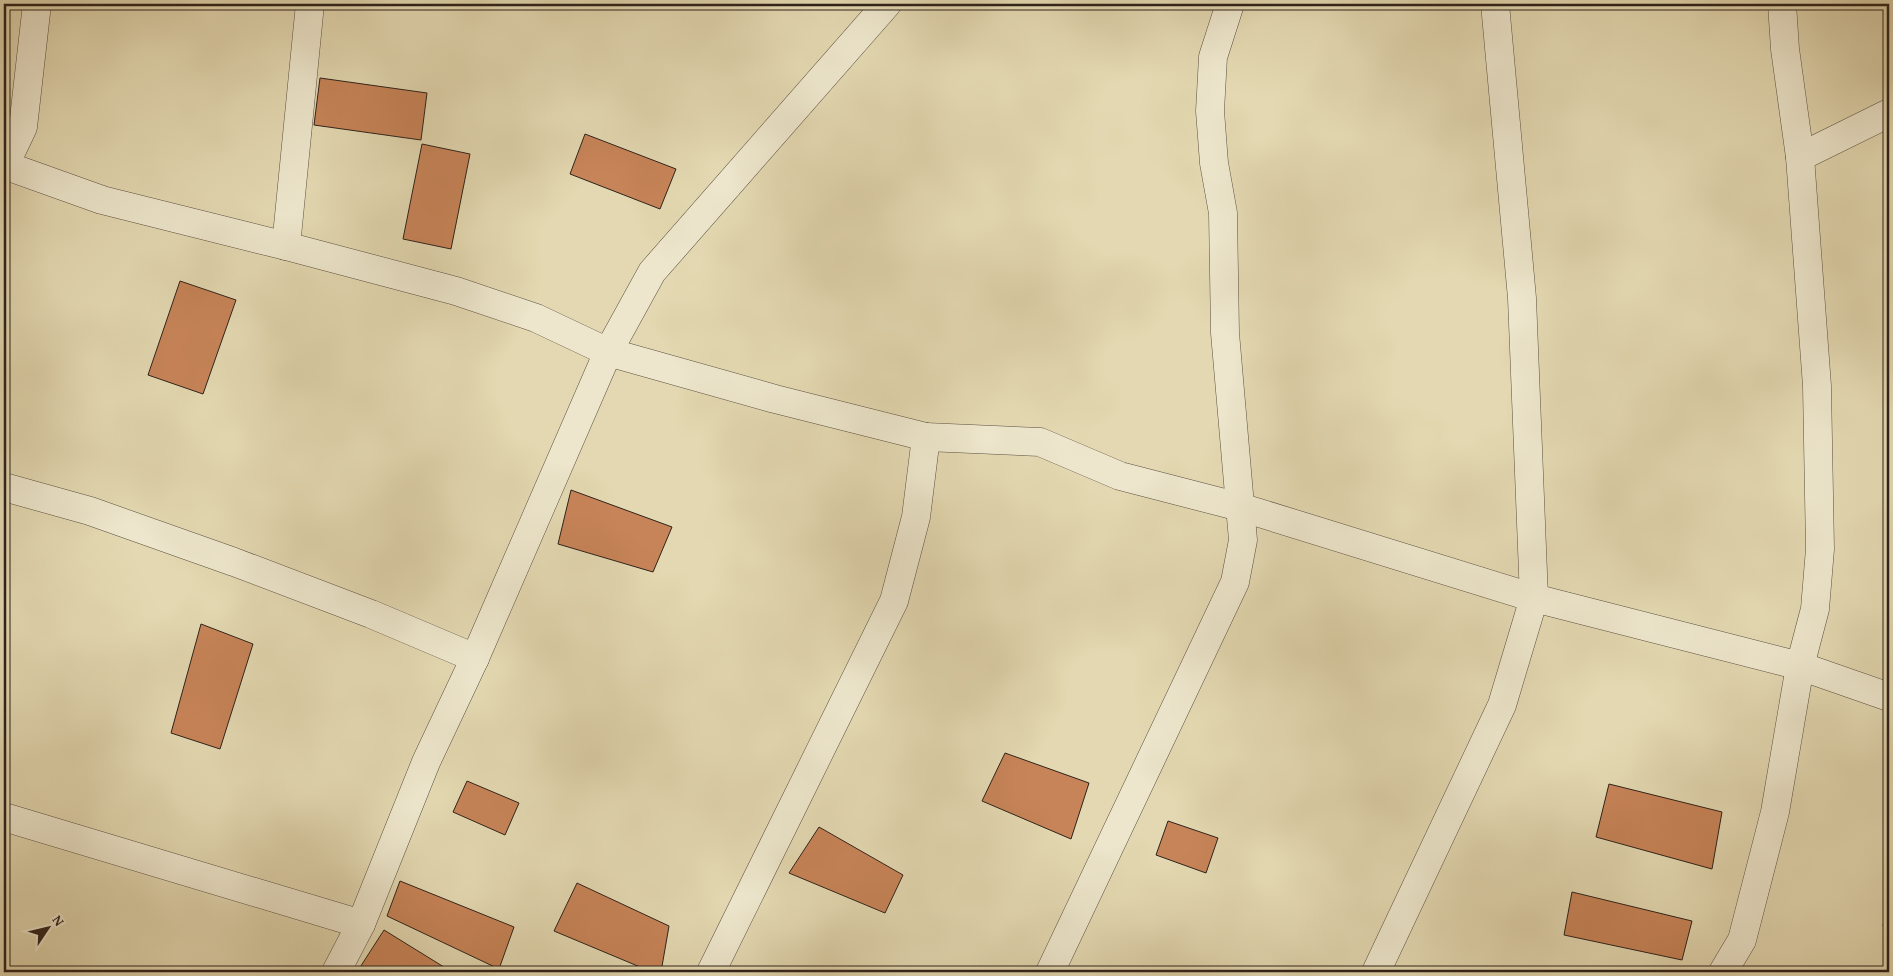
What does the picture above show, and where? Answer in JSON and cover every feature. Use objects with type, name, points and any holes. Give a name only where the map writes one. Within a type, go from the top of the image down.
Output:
[{"type":"street","points":[[37,4],[23,127],[4,165],[102,200],[456,291],[536,318],[608,352],[775,399],[926,437],[1040,442],[1120,476],[1240,507],[1534,598],[1800,666],[1889,697]]},
{"type":"street","points":[[286,246],[310,4]]},
{"type":"street","points":[[336,972],[360,924],[426,762],[475,658],[608,352],[652,272],[887,4]]},
{"type":"street","points":[[1050,972],[1235,582],[1243,540],[1225,333],[1223,213],[1214,162],[1210,111],[1213,57],[1230,4]]},
{"type":"street","points":[[1376,972],[1502,705],[1534,598],[1522,298],[1495,4]]},
{"type":"street","points":[[1723,972],[1742,940],[1775,812],[1800,666],[1815,609],[1820,549],[1817,386],[1800,157],[1785,49],[1782,4]]},
{"type":"street","points":[[1800,157],[1889,113]]},
{"type":"street","points":[[711,972],[894,601],[916,517],[926,437]]},
{"type":"street","points":[[4,487],[90,511],[234,562],[371,614],[475,658]]},
{"type":"street","points":[[4,817],[360,924]]},
{"type":"building","points":[[320,78],[427,93],[421,140],[314,125]]},
{"type":"building","points":[[585,134],[676,169],[660,209],[570,174]]},
{"type":"building","points":[[422,144],[470,154],[451,249],[403,239]]},
{"type":"building","points":[[180,281],[236,300],[203,394],[148,375]]},
{"type":"building","points":[[571,490],[672,527],[653,572],[558,544]]},
{"type":"building","points":[[201,624],[253,644],[220,749],[171,733]]},
{"type":"building","points":[[1005,753],[1089,783],[1071,839],[982,801]]},
{"type":"building","points":[[467,781],[519,803],[505,835],[453,812]]},
{"type":"building","points":[[1609,784],[1722,812],[1712,869],[1596,837]]},
{"type":"building","points":[[1168,821],[1218,838],[1206,873],[1156,855]]},
{"type":"building","points":[[819,827],[903,875],[885,913],[789,873]]},
{"type":"building","points":[[400,881],[514,927],[499,969],[387,916]]},
{"type":"building","points":[[577,883],[669,926],[661,972],[652,972],[554,931]]},
{"type":"building","points":[[1572,892],[1692,921],[1682,960],[1564,935]]},
{"type":"building","points":[[1889,902],[1889,928],[1883,926]]},
{"type":"building","points":[[384,930],[452,972],[357,972]]}]
